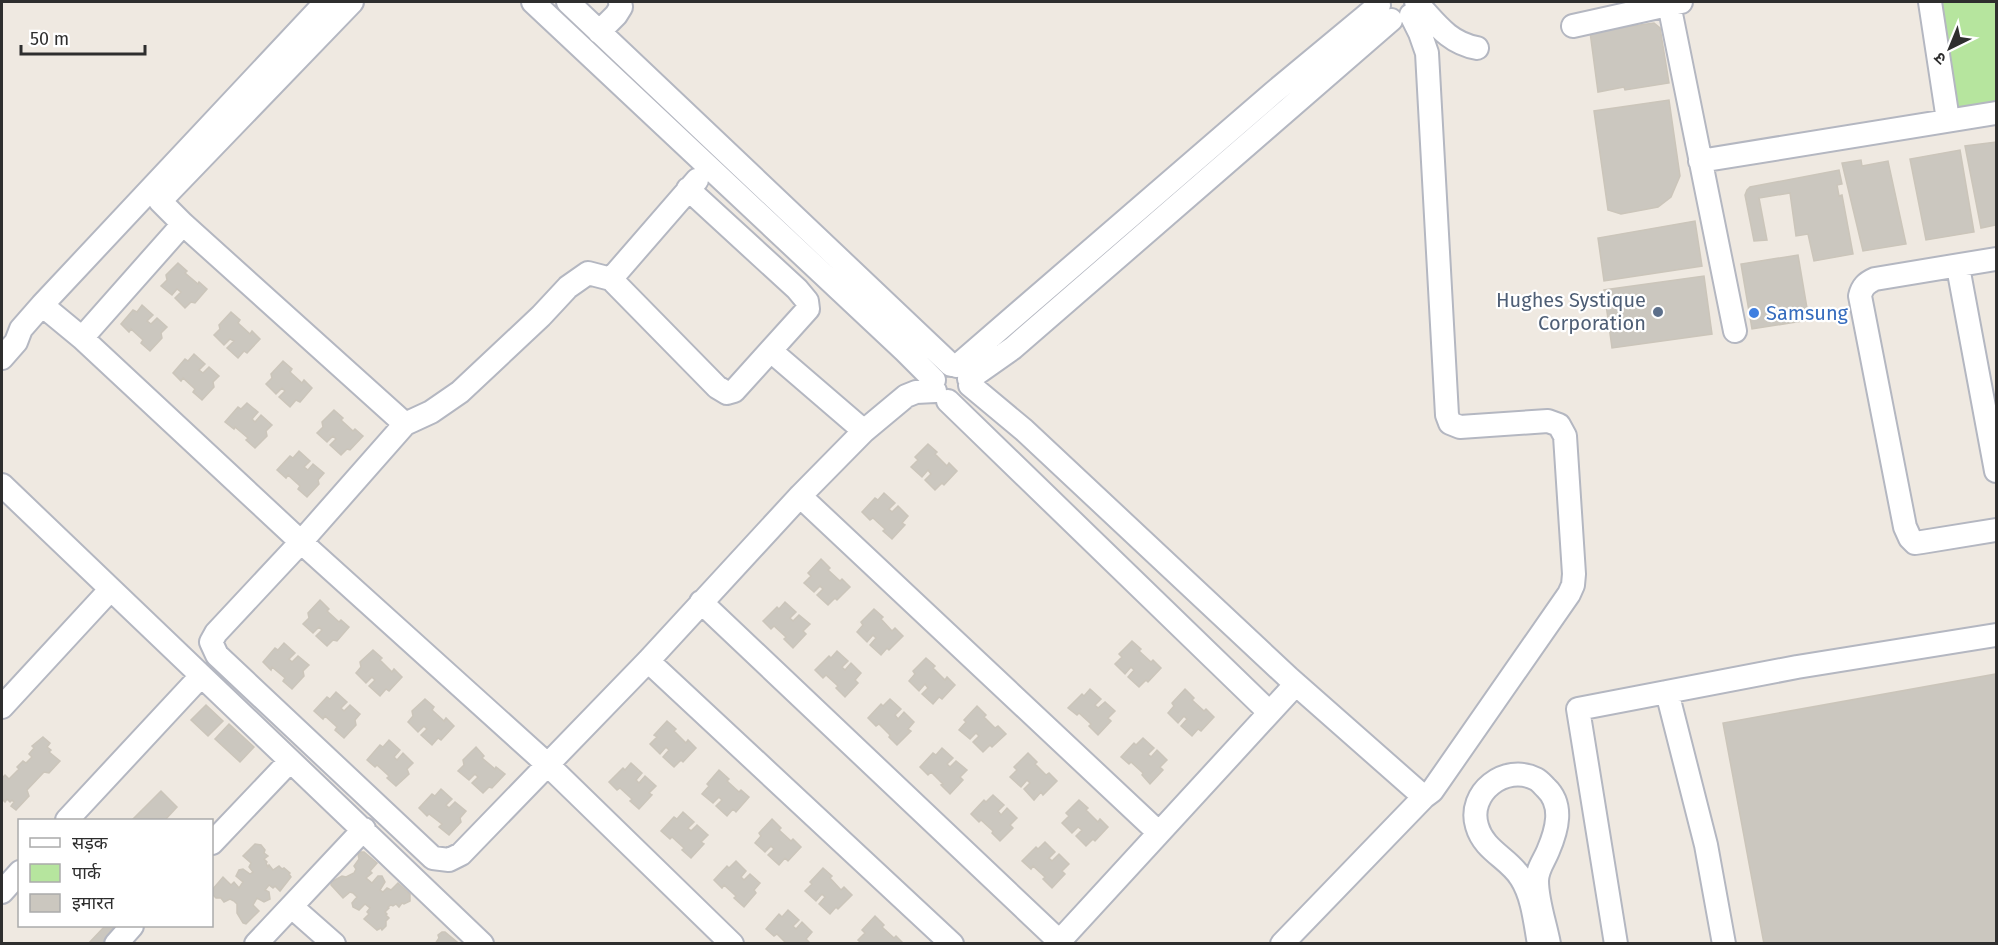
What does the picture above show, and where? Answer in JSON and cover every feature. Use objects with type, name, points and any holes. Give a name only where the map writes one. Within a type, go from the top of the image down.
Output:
[{"type":"street","points":[[47,309],[326,2]]},
{"type":"street","points":[[9,350],[21,328],[47,309],[160,201],[352,2]]},
{"type":"street","points":[[533,2],[905,351],[939,390],[1269,712]]},
{"type":"street","points":[[568,2],[962,374],[1296,684],[1424,797]]},
{"type":"street","points":[[599,32],[616,15],[621,6],[620,2]]},
{"type":"street","points":[[1930,2],[1948,120]]},
{"type":"street","points":[[1573,26],[1675,3],[1700,161],[1735,331]]},
{"type":"street","points":[[939,390],[940,369],[962,374],[1013,348],[1398,7]]},
{"type":"street","points":[[1398,7],[1454,41],[1464,46],[1477,48]]},
{"type":"street","points":[[1282,944],[1437,786],[1573,585],[1565,436],[1559,426],[1548,421],[1460,427],[1450,423],[1427,52],[1420,33],[1398,7]]},
{"type":"street","points":[[1700,161],[1996,113]]},
{"type":"street","points":[[611,279],[724,150]]},
{"type":"street","points":[[688,189],[797,289],[807,301],[808,309],[734,391],[727,393],[717,387],[611,279],[588,273],[568,287],[541,316],[460,392],[431,412],[405,424],[301,542],[216,633],[211,642],[217,655],[433,858],[449,860],[461,854],[648,661],[800,496],[864,431],[906,396],[916,392],[939,390],[954,401],[964,396],[962,374]]},
{"type":"street","points":[[160,201],[405,424]]},
{"type":"street","points":[[82,338],[183,224]]},
{"type":"street","points":[[1996,259],[1875,279],[1861,289],[1860,296],[1905,527],[1910,538],[1915,543],[1996,530]]},
{"type":"street","points":[[1958,267],[1996,471]]},
{"type":"street","points":[[47,309],[82,338],[301,542],[548,765],[732,944]]},
{"type":"street","points":[[771,351],[864,431]]},
{"type":"street","points":[[2,485],[482,944]]},
{"type":"street","points":[[800,496],[1158,832]]},
{"type":"street","points":[[2,707],[110,590]]},
{"type":"street","points":[[701,602],[1058,942],[1296,684]]},
{"type":"street","points":[[1616,944],[1578,710],[1797,667],[1996,635]]},
{"type":"street","points":[[648,661],[952,944]]},
{"type":"street","points":[[69,819],[201,676]]},
{"type":"street","points":[[1667,692],[1706,845],[1725,944]]},
{"type":"street","points":[[213,842],[290,761]]},
{"type":"street","points":[[1539,944],[1530,899],[1520,877],[1491,849],[1480,836],[1476,825],[1476,814],[1481,797],[1496,779],[1506,775],[1517,774],[1538,779],[1552,794],[1558,805],[1557,826],[1537,878],[1549,944]]},
{"type":"street","points":[[256,944],[364,830]]},
{"type":"street","points":[[2,892],[18,875]]},
{"type":"street","points":[[292,907],[334,944]]},
{"type":"street","points":[[116,944],[131,927]]},
{"type":"green space","points":[[1939,2],[1996,2],[1996,104],[1958,111]]},
{"type":"building","points":[[1654,23],[1660,28],[1669,83],[1598,92],[1590,32]]},
{"type":"building","points":[[1669,100],[1680,176],[1671,197],[1658,207],[1621,214],[1608,210],[1594,111]]},
{"type":"building","points":[[1996,142],[1996,225],[1981,228],[1965,146]]},
{"type":"building","points":[[1960,150],[1974,232],[1926,240],[1910,159]]},
{"type":"building","points":[[1861,160],[1862,166],[1888,161],[1906,244],[1863,251],[1842,163]]},
{"type":"building","points":[[1839,170],[1842,184],[1837,185],[1839,196],[1842,195],[1853,254],[1814,261],[1808,234],[1796,236],[1790,193],[1759,198],[1767,240],[1754,241],[1745,195],[1750,187]]},
{"type":"building","name":"Hughes Systique Corporation","points":[[1695,221],[1702,266],[1604,281],[1598,238]]},
{"type":"building","points":[[1798,255],[1809,320],[1752,329],[1741,264]]},
{"type":"building","points":[[178,263],[187,271],[185,273],[207,289],[195,303],[191,302],[185,308],[175,298],[181,292],[177,289],[172,295],[161,286],[167,280],[166,275]]},
{"type":"building","name":"Hughes Systique Corporation","points":[[1704,276],[1712,334],[1612,348],[1604,290]]},
{"type":"building","points":[[142,305],[153,315],[147,321],[151,324],[157,318],[167,327],[161,333],[162,338],[150,351],[141,343],[143,340],[131,329],[129,332],[121,324],[133,310],[137,312]]},
{"type":"building","points":[[231,312],[240,320],[238,323],[250,334],[252,331],[260,339],[247,353],[244,351],[238,358],[227,348],[234,341],[230,339],[224,345],[214,335],[220,329],[219,325]]},
{"type":"building","points":[[194,354],[205,364],[199,370],[203,373],[209,367],[219,376],[213,382],[214,387],[202,400],[193,392],[195,389],[183,378],[181,381],[173,373],[185,359],[188,361]]},
{"type":"building","points":[[283,361],[292,369],[290,372],[302,383],[304,380],[312,388],[300,402],[296,400],[290,407],[279,397],[285,391],[282,388],[276,394],[266,384],[272,378],[271,374]]},
{"type":"building","points":[[247,403],[258,412],[252,419],[255,422],[261,415],[272,425],[266,431],[267,436],[255,448],[246,440],[248,438],[225,422],[238,407],[241,409]]},
{"type":"building","points":[[334,410],[353,431],[355,429],[363,436],[350,450],[347,449],[341,455],[330,445],[336,439],[333,436],[327,442],[317,433],[323,427],[322,422]]},
{"type":"building","points":[[928,444],[947,466],[949,463],[957,471],[944,485],[942,483],[935,490],[925,480],[931,474],[928,470],[922,477],[911,467],[918,460],[915,457]]},
{"type":"building","points":[[299,451],[310,461],[304,467],[308,470],[313,464],[324,473],[318,480],[319,484],[307,497],[298,489],[300,486],[288,475],[286,478],[277,470],[290,456],[293,458]]},
{"type":"building","points":[[884,493],[895,503],[889,509],[892,512],[898,506],[908,516],[902,523],[905,525],[892,539],[873,518],[870,520],[862,512],[875,498],[878,500]]},
{"type":"building","points":[[821,559],[830,568],[828,570],[850,587],[837,600],[835,598],[828,605],[817,595],[823,589],[820,586],[814,592],[804,583],[811,576],[808,573]]},
{"type":"building","points":[[320,600],[329,609],[327,611],[339,622],[341,620],[349,627],[337,641],[333,640],[327,646],[316,636],[322,630],[319,627],[313,633],[303,624],[309,618],[308,613]]},
{"type":"building","points":[[785,602],[796,612],[790,618],[793,621],[799,615],[810,624],[803,631],[806,634],[793,648],[784,639],[786,637],[774,626],[771,629],[763,621]]},
{"type":"building","points":[[874,609],[883,617],[881,619],[892,631],[895,628],[903,636],[881,655],[870,645],[876,638],[873,635],[867,642],[857,632],[863,625],[861,622]]},
{"type":"building","points":[[1132,641],[1141,649],[1139,651],[1161,668],[1148,682],[1146,680],[1139,687],[1128,677],[1134,670],[1131,667],[1125,674],[1115,664],[1122,657],[1119,654]]},
{"type":"building","points":[[284,643],[295,653],[289,659],[292,662],[298,656],[309,665],[303,671],[304,676],[292,689],[283,681],[285,678],[263,662],[275,648],[278,650]]},
{"type":"building","points":[[373,650],[392,672],[394,669],[402,677],[389,691],[386,689],[380,696],[369,686],[375,680],[372,677],[366,683],[356,673],[361,667],[360,662]]},
{"type":"building","points":[[837,651],[848,661],[842,667],[845,670],[851,663],[861,673],[855,680],[858,683],[845,697],[836,688],[838,686],[826,675],[823,678],[815,670]]},
{"type":"building","points":[[926,658],[945,680],[947,677],[955,685],[942,699],[939,697],[933,704],[922,694],[928,688],[925,684],[919,691],[909,681],[915,674],[913,671]]},
{"type":"building","points":[[1996,674],[1996,944],[1764,944],[1723,723]]},
{"type":"building","points":[[1090,689],[1101,699],[1095,705],[1098,708],[1105,702],[1115,711],[1108,718],[1111,721],[1098,735],[1089,726],[1091,724],[1079,713],[1077,715],[1068,708]]},
{"type":"building","points":[[1185,689],[1194,698],[1192,700],[1214,717],[1201,731],[1198,729],[1192,736],[1181,726],[1187,719],[1184,716],[1178,723],[1168,713],[1174,706],[1172,703]]},
{"type":"building","points":[[336,692],[347,702],[341,708],[344,711],[350,705],[360,714],[355,720],[356,725],[344,738],[335,730],[337,727],[325,716],[323,719],[314,711],[327,697],[330,699]]},
{"type":"building","points":[[425,699],[434,707],[432,710],[444,721],[446,718],[454,726],[441,740],[438,738],[432,745],[421,735],[427,729],[424,726],[418,732],[408,722],[413,716],[412,711]]},
{"type":"building","points":[[890,699],[901,709],[895,715],[898,719],[904,712],[914,722],[908,729],[911,731],[897,745],[879,724],[876,726],[868,718],[881,704],[883,706]]},
{"type":"building","points":[[206,705],[223,721],[208,736],[191,720]]},
{"type":"building","points":[[977,706],[995,728],[998,726],[1006,734],[983,752],[973,742],[979,736],[976,733],[970,739],[959,730],[966,722],[964,720]]},
{"type":"building","points":[[667,721],[686,743],[688,740],[696,748],[683,762],[681,760],[674,767],[663,757],[669,750],[666,747],[660,754],[650,744],[657,737],[654,735]]},
{"type":"building","points":[[229,724],[254,747],[240,762],[215,739]]},
{"type":"building","points":[[43,737],[50,743],[47,747],[51,750],[49,752],[60,761],[49,773],[44,772],[27,790],[29,796],[16,810],[11,806],[14,802],[12,800],[10,802],[7,799],[5,802],[2,799],[2,778],[5,775],[9,779],[23,761],[26,763],[32,757],[29,754],[34,748],[32,746]]},
{"type":"building","points":[[1143,738],[1154,748],[1148,754],[1151,757],[1157,750],[1167,760],[1160,767],[1163,770],[1150,784],[1142,775],[1143,773],[1131,762],[1129,764],[1121,757],[1134,743],[1136,745]]},
{"type":"building","points":[[389,740],[400,750],[394,757],[397,760],[403,753],[413,763],[407,769],[409,774],[396,786],[377,765],[375,767],[367,760],[380,745],[383,747]]},
{"type":"building","points":[[476,747],[484,756],[482,758],[505,774],[492,788],[489,787],[483,793],[472,783],[478,777],[475,774],[469,780],[458,771],[464,765],[463,760]]},
{"type":"building","points":[[942,748],[953,758],[947,764],[950,767],[956,761],[967,770],[960,777],[963,780],[950,794],[931,772],[928,775],[920,767],[933,753],[936,755]]},
{"type":"building","points":[[1028,753],[1046,775],[1049,773],[1057,781],[1043,795],[1041,792],[1034,800],[1024,789],[1030,783],[1027,780],[1021,787],[1010,777],[1017,770],[1014,767]]},
{"type":"building","points":[[631,763],[642,773],[636,780],[639,783],[645,776],[656,786],[649,793],[652,795],[639,809],[620,788],[617,790],[609,782]]},
{"type":"building","points":[[719,770],[739,792],[741,790],[749,797],[736,812],[733,809],[727,816],[716,806],[722,800],[719,797],[713,803],[702,794]]},
{"type":"building","points":[[441,789],[452,799],[446,805],[449,808],[455,802],[466,811],[460,818],[461,822],[449,835],[439,827],[442,824],[429,814],[427,816],[419,808],[432,794],[435,796]]},
{"type":"building","points":[[161,791],[177,807],[166,819],[133,819]]},
{"type":"building","points":[[993,795],[1004,805],[998,811],[1001,815],[1007,808],[1017,818],[1010,825],[1013,828],[1000,841],[992,833],[993,831],[971,814],[984,800],[986,802]]},
{"type":"building","points":[[1079,800],[1098,822],[1100,819],[1108,827],[1095,841],[1093,839],[1086,846],[1076,836],[1082,830],[1078,827],[1072,833],[1062,823],[1069,816],[1066,813]]},
{"type":"building","points":[[683,812],[694,822],[688,828],[691,831],[697,825],[708,835],[701,842],[704,844],[691,858],[672,837],[670,839],[661,831],[674,817],[677,819]]},
{"type":"building","points":[[772,819],[781,828],[779,830],[801,847],[788,861],[785,858],[779,865],[768,855],[774,849],[771,846],[765,852],[755,843],[761,836],[759,833]]},
{"type":"building","points":[[1045,842],[1055,852],[1049,858],[1052,861],[1059,854],[1069,864],[1062,871],[1065,874],[1052,888],[1043,879],[1045,877],[1033,866],[1031,869],[1022,861],[1036,847],[1038,849]]},
{"type":"building","points":[[255,844],[261,845],[268,856],[264,859],[268,867],[269,865],[273,870],[279,866],[284,868],[291,877],[280,891],[275,886],[273,888],[269,885],[265,890],[269,892],[270,899],[264,902],[257,898],[253,905],[259,911],[246,924],[237,913],[237,904],[234,901],[230,899],[224,902],[213,895],[213,889],[223,877],[231,885],[234,882],[239,888],[243,882],[236,876],[239,870],[243,869],[250,874],[253,872],[249,867],[251,863],[243,856]]},
{"type":"building","points":[[361,852],[377,863],[370,871],[372,873],[366,878],[372,883],[378,876],[382,876],[385,882],[380,890],[383,892],[387,888],[391,890],[398,883],[410,894],[410,901],[402,903],[399,907],[396,904],[388,907],[385,912],[389,918],[382,930],[381,928],[377,930],[364,919],[369,914],[367,912],[370,908],[365,904],[359,910],[353,907],[352,903],[357,897],[353,893],[350,892],[343,898],[331,885],[331,882],[342,876],[346,877],[354,873],[356,869],[354,866],[359,859],[358,854]]},
{"type":"building","points":[[736,861],[746,871],[741,877],[744,880],[750,874],[760,883],[754,890],[756,893],[744,907],[724,885],[722,888],[714,880],[727,866],[729,868]]},
{"type":"building","points":[[823,868],[832,876],[830,878],[841,890],[844,887],[852,895],[830,914],[819,904],[825,897],[822,894],[816,901],[805,891]]},
{"type":"building","points":[[788,910],[799,920],[793,926],[796,929],[802,922],[812,932],[806,939],[809,942],[807,944],[787,944],[777,934],[774,936],[766,929],[779,914],[782,917]]},
{"type":"building","points":[[875,916],[884,925],[882,927],[904,944],[862,944],[858,940],[865,933],[862,930]]},
{"type":"building","points":[[104,927],[119,929],[106,944],[88,944]]},
{"type":"building","points":[[442,932],[457,942],[456,944],[435,944],[439,938],[438,935]]},
{"type":"place","name":"Hughes Systique Corporation","points":[[1658,312]]},
{"type":"place","name":"Samsung","points":[[1754,313]]}]
